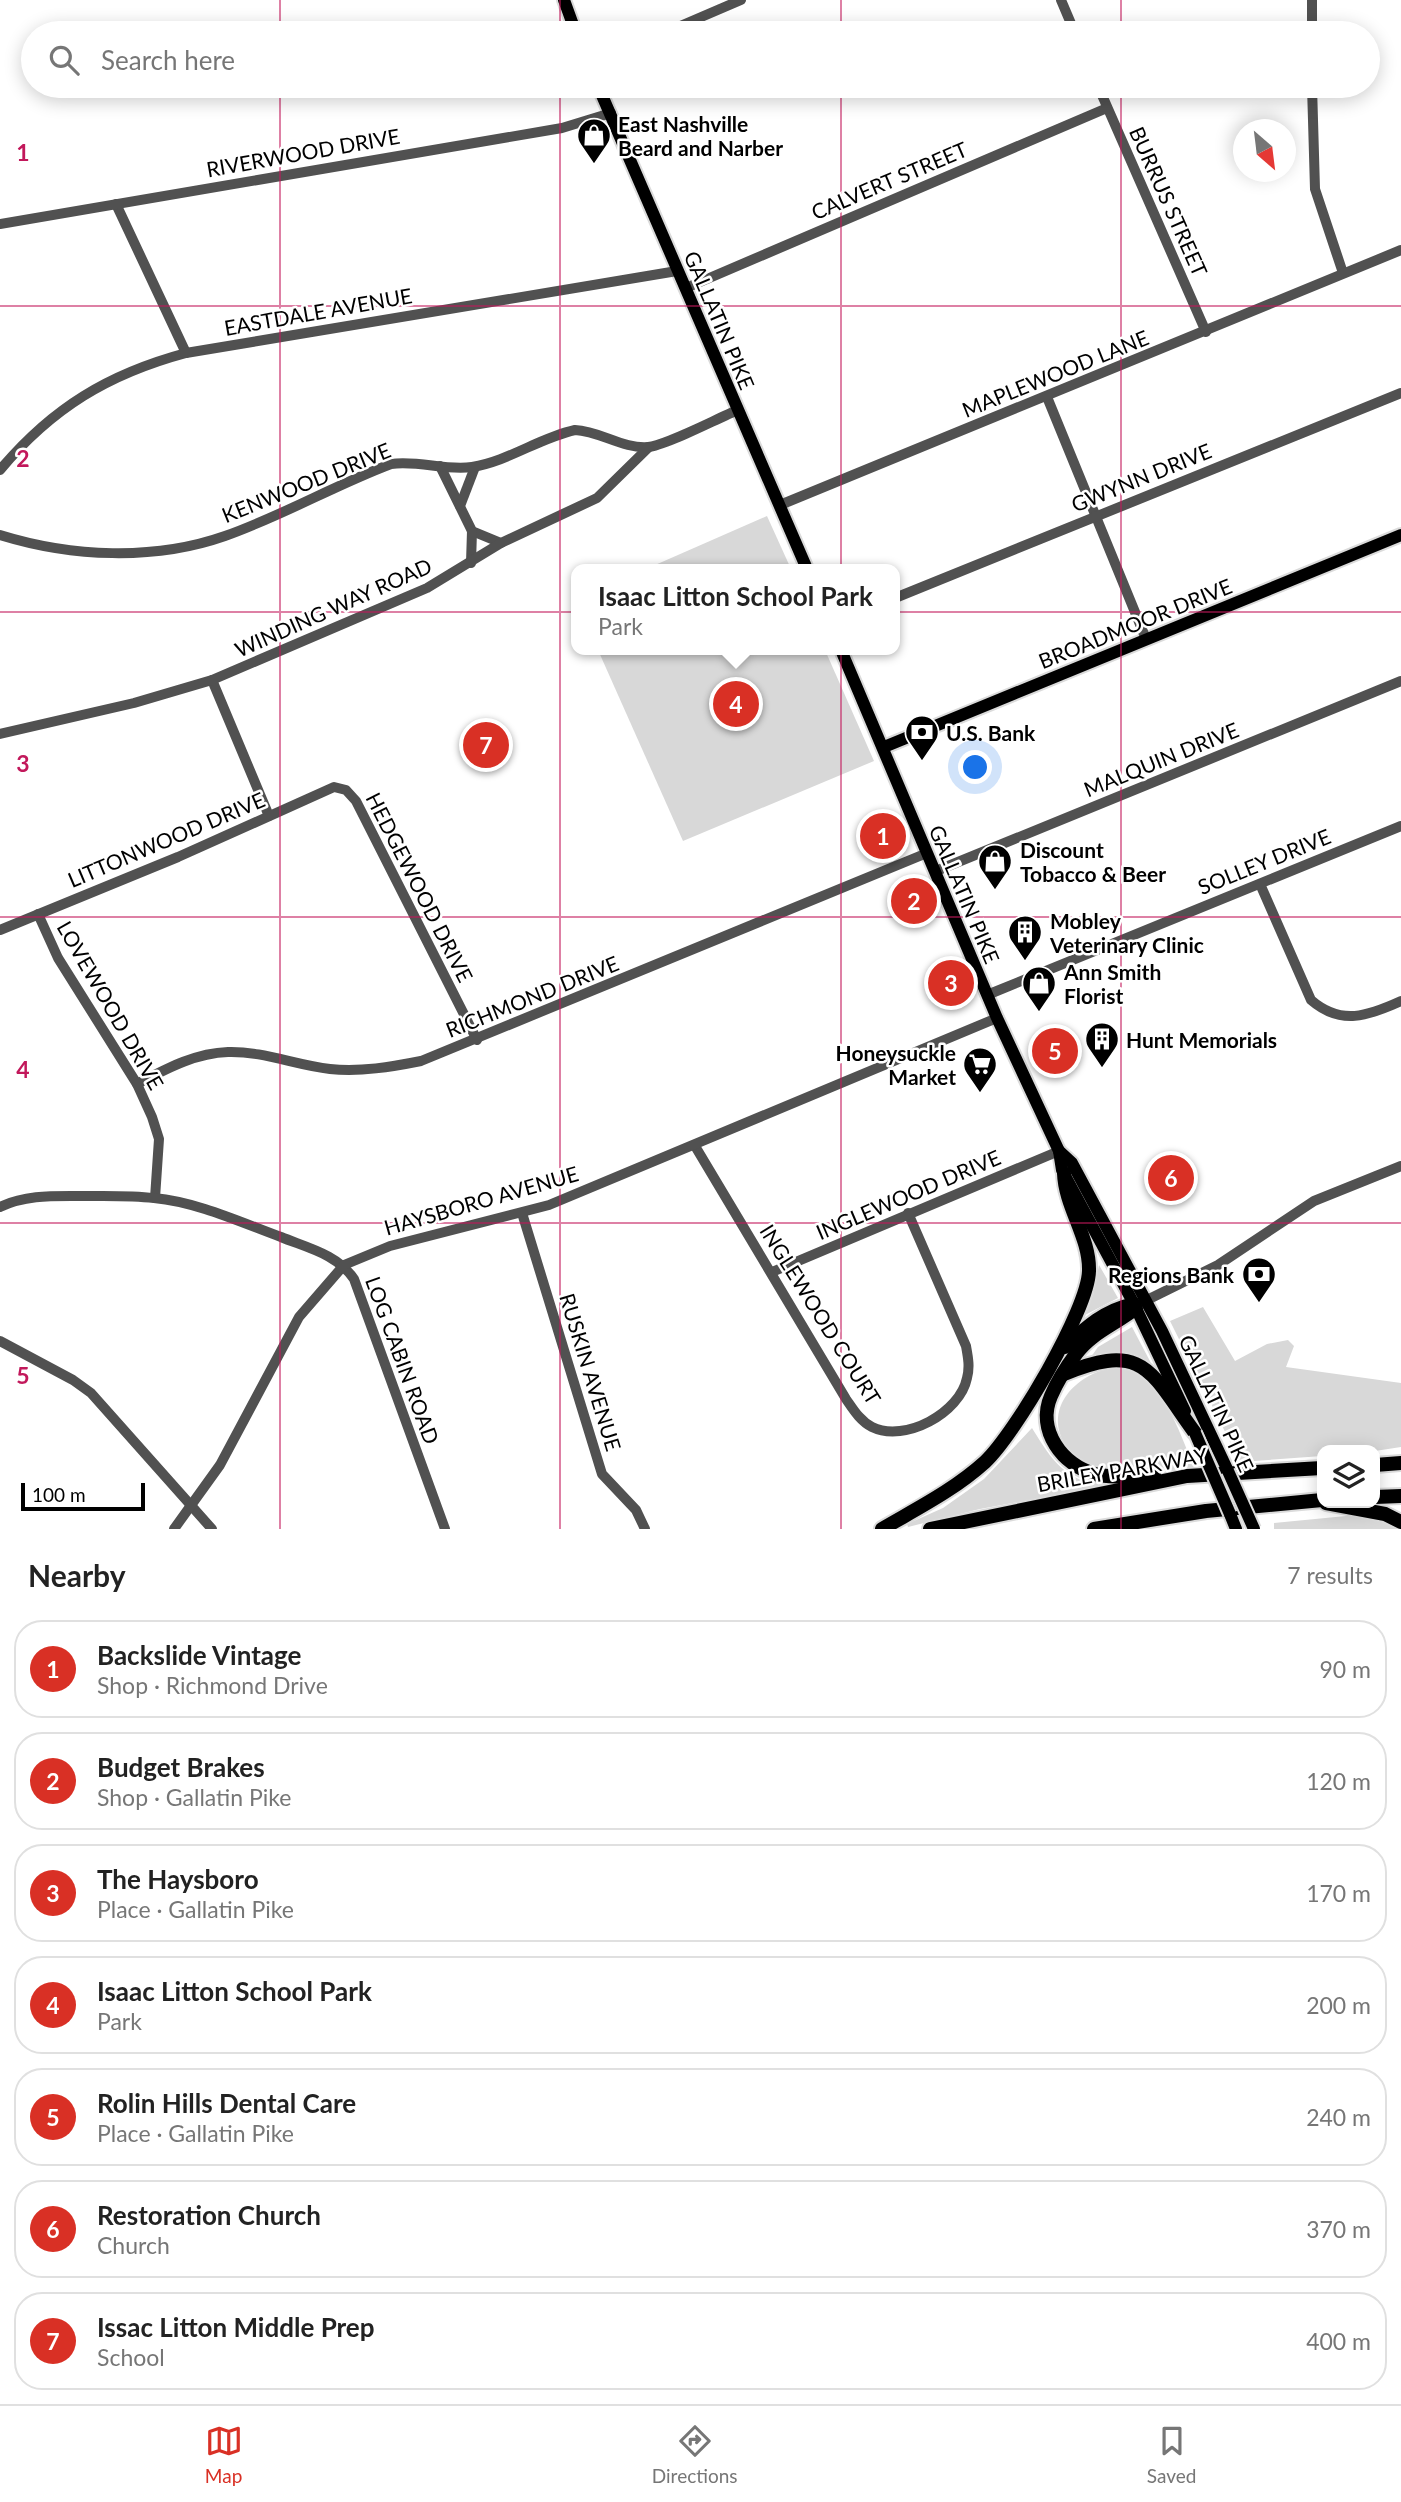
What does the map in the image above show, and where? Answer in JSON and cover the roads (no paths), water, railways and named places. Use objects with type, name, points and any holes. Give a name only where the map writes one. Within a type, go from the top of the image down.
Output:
[{"type":"highway","points":[[882,1529],[952,1490],[986,1460],[1056,1357],[1088,1287],[1090,1266],[1085,1244],[1065,1192],[1064,1173]]},
{"type":"highway","points":[[1056,1357],[1084,1329],[1114,1308],[1138,1304]]},
{"type":"highway","points":[[1138,1304],[1089,1340],[1076,1353],[1050,1397],[1047,1423],[1056,1448],[1073,1466],[1097,1475],[1187,1476]]},
{"type":"highway","points":[[1064,1374],[1105,1359],[1119,1358],[1138,1364],[1154,1377],[1202,1431]]},
{"type":"highway","points":[[1380,1465],[1401,1464]]},
{"type":"highway","name":"BRILEY PARKWAY","points":[[930,1529],[1187,1476],[1317,1468]]},
{"type":"highway","points":[[1380,1497],[1401,1496]]},
{"type":"highway","points":[[1094,1529],[1206,1511],[1317,1501]]},
{"type":"highway","points":[[1356,1508],[1385,1514],[1401,1522]]},
{"type":"main road","points":[[564,0],[572,21]]},
{"type":"main road","name":"GALLATIN PIKE","points":[[604,98],[805,564]]},
{"type":"main road","name":"BROADMOOR DRIVE","points":[[884,747],[1401,535]]},
{"type":"main road","name":"GALLATIN PIKE","points":[[843,655],[997,1018],[1059,1151],[1064,1173],[1138,1304]]},
{"type":"main road","name":"GALLATIN PIKE","points":[[1059,1151],[1072,1163],[1138,1304],[1254,1529]]},
{"type":"main road","name":"GALLATIN PIKE","points":[[1202,1431],[1236,1529]]},
{"type":"street","points":[[692,21],[741,0]]},
{"type":"street","points":[[1061,0],[1070,21]]},
{"type":"street","points":[[1312,0],[1312,21]]},
{"type":"street","name":"BURRUS STREET","points":[[1103,98],[1206,332]]},
{"type":"street","points":[[1312,98],[1315,188],[1343,273]]},
{"type":"street","name":"CALVERT STREET","points":[[686,288],[1107,107]]},
{"type":"street","name":"RIVERWOOD DRIVE","points":[[0,224],[562,128],[611,113]]},
{"type":"street","points":[[116,204],[186,353]]},
{"type":"street","name":"MAPLEWOOD LANE","points":[[780,505],[1401,250]]},
{"type":"street","name":"EASTDALE AVENUE","points":[[0,470],[24,442],[79,398],[124,373],[186,353],[677,271]]},
{"type":"street","name":"GWYNN DRIVE","points":[[900,596],[1401,393]]},
{"type":"street","points":[[1047,397],[1146,639]]},
{"type":"street","points":[[649,447],[738,410]]},
{"type":"street","name":"KENWOOD DRIVE","points":[[0,535],[52,549],[78,551],[117,552],[191,546],[254,524],[391,464],[411,461],[456,469],[475,467],[575,430],[590,430],[631,445],[649,447]]},
{"type":"street","name":"WINDING WAY ROAD","points":[[0,734],[134,703],[212,680],[427,589],[501,543],[597,498],[649,447]]},
{"type":"street","points":[[440,466],[472,531],[471,563]]},
{"type":"street","points":[[460,506],[475,467]]},
{"type":"street","points":[[472,531],[501,543]]},
{"type":"street","points":[[212,680],[269,816]]},
{"type":"street","name":"MALQUIN DRIVE","points":[[936,872],[1401,681]]},
{"type":"street","name":"LITTONWOOD DRIVE","points":[[0,930],[334,787],[346,790]]},
{"type":"street","name":"HEDGEWOOD DRIVE","points":[[346,790],[356,801],[477,1040]]},
{"type":"street","name":"SOLLEY DRIVE","points":[[987,995],[1401,826]]},
{"type":"street","name":"RICHMOND DRIVE","points":[[137,1084],[197,1056],[227,1052],[260,1054],[328,1068],[361,1070],[421,1061],[927,853]]},
{"type":"street","points":[[1260,884],[1311,1000],[1317,1005],[1337,1016],[1357,1018],[1401,1001]]},
{"type":"street","name":"LOVEWOOD DRIVE","points":[[38,914],[58,958],[137,1084],[159,1139],[155,1198]]},
{"type":"street","name":"HAYSBORO AVENUE","points":[[174,1529],[220,1465],[299,1317],[344,1265],[402,1243],[522,1213],[695,1146],[997,1018]]},
{"type":"street","name":"INGLEWOOD COURT","points":[[695,1146],[858,1415],[870,1426],[886,1431],[906,1430],[920,1425],[951,1406],[967,1380],[969,1365],[966,1346],[908,1213]]},
{"type":"street","name":"INGLEWOOD DRIVE","points":[[772,1272],[1059,1151]]},
{"type":"street","points":[[1138,1304],[1218,1265],[1314,1201],[1401,1166]]},
{"type":"street","name":"LOG CABIN ROAD","points":[[2,1204],[46,1196],[155,1198],[200,1208],[249,1225],[327,1255],[344,1265],[354,1279],[445,1529]]},
{"type":"street","name":"RUSKIN AVENUE","points":[[522,1213],[602,1474],[636,1510],[645,1529]]},
{"type":"street","points":[[0,1341],[74,1380],[91,1393],[212,1529]]},
{"type":"place","name":"East Nashville Beard and Narber","points":[[594,165]]},
{"type":"place","name":"Isaac Litton School Park","points":[[736,704]]},
{"type":"place","name":"Issac Litton Middle Prep","points":[[486,745]]},
{"type":"place","name":"U.S. Bank","points":[[922,762]]},
{"type":"place","name":"Backslide Vintage","points":[[883,836]]},
{"type":"place","name":"Discount Tobacco & Beer","points":[[995,891]]},
{"type":"place","name":"Budget Brakes","points":[[914,901]]},
{"type":"place","name":"Mobley Veterinary Clinic","points":[[1025,962]]},
{"type":"place","name":"The Haysboro","points":[[951,983]]},
{"type":"place","name":"Ann Smith Florist","points":[[1039,1013]]},
{"type":"place","name":"Rolin Hills Dental Care","points":[[1055,1051]]},
{"type":"place","name":"Hunt Memorials","points":[[1102,1069]]},
{"type":"place","name":"Honeysuckle Market","points":[[980,1094]]},
{"type":"place","name":"Restoration Church","points":[[1171,1178]]},
{"type":"place","name":"Regions Bank","points":[[1259,1304]]}]
